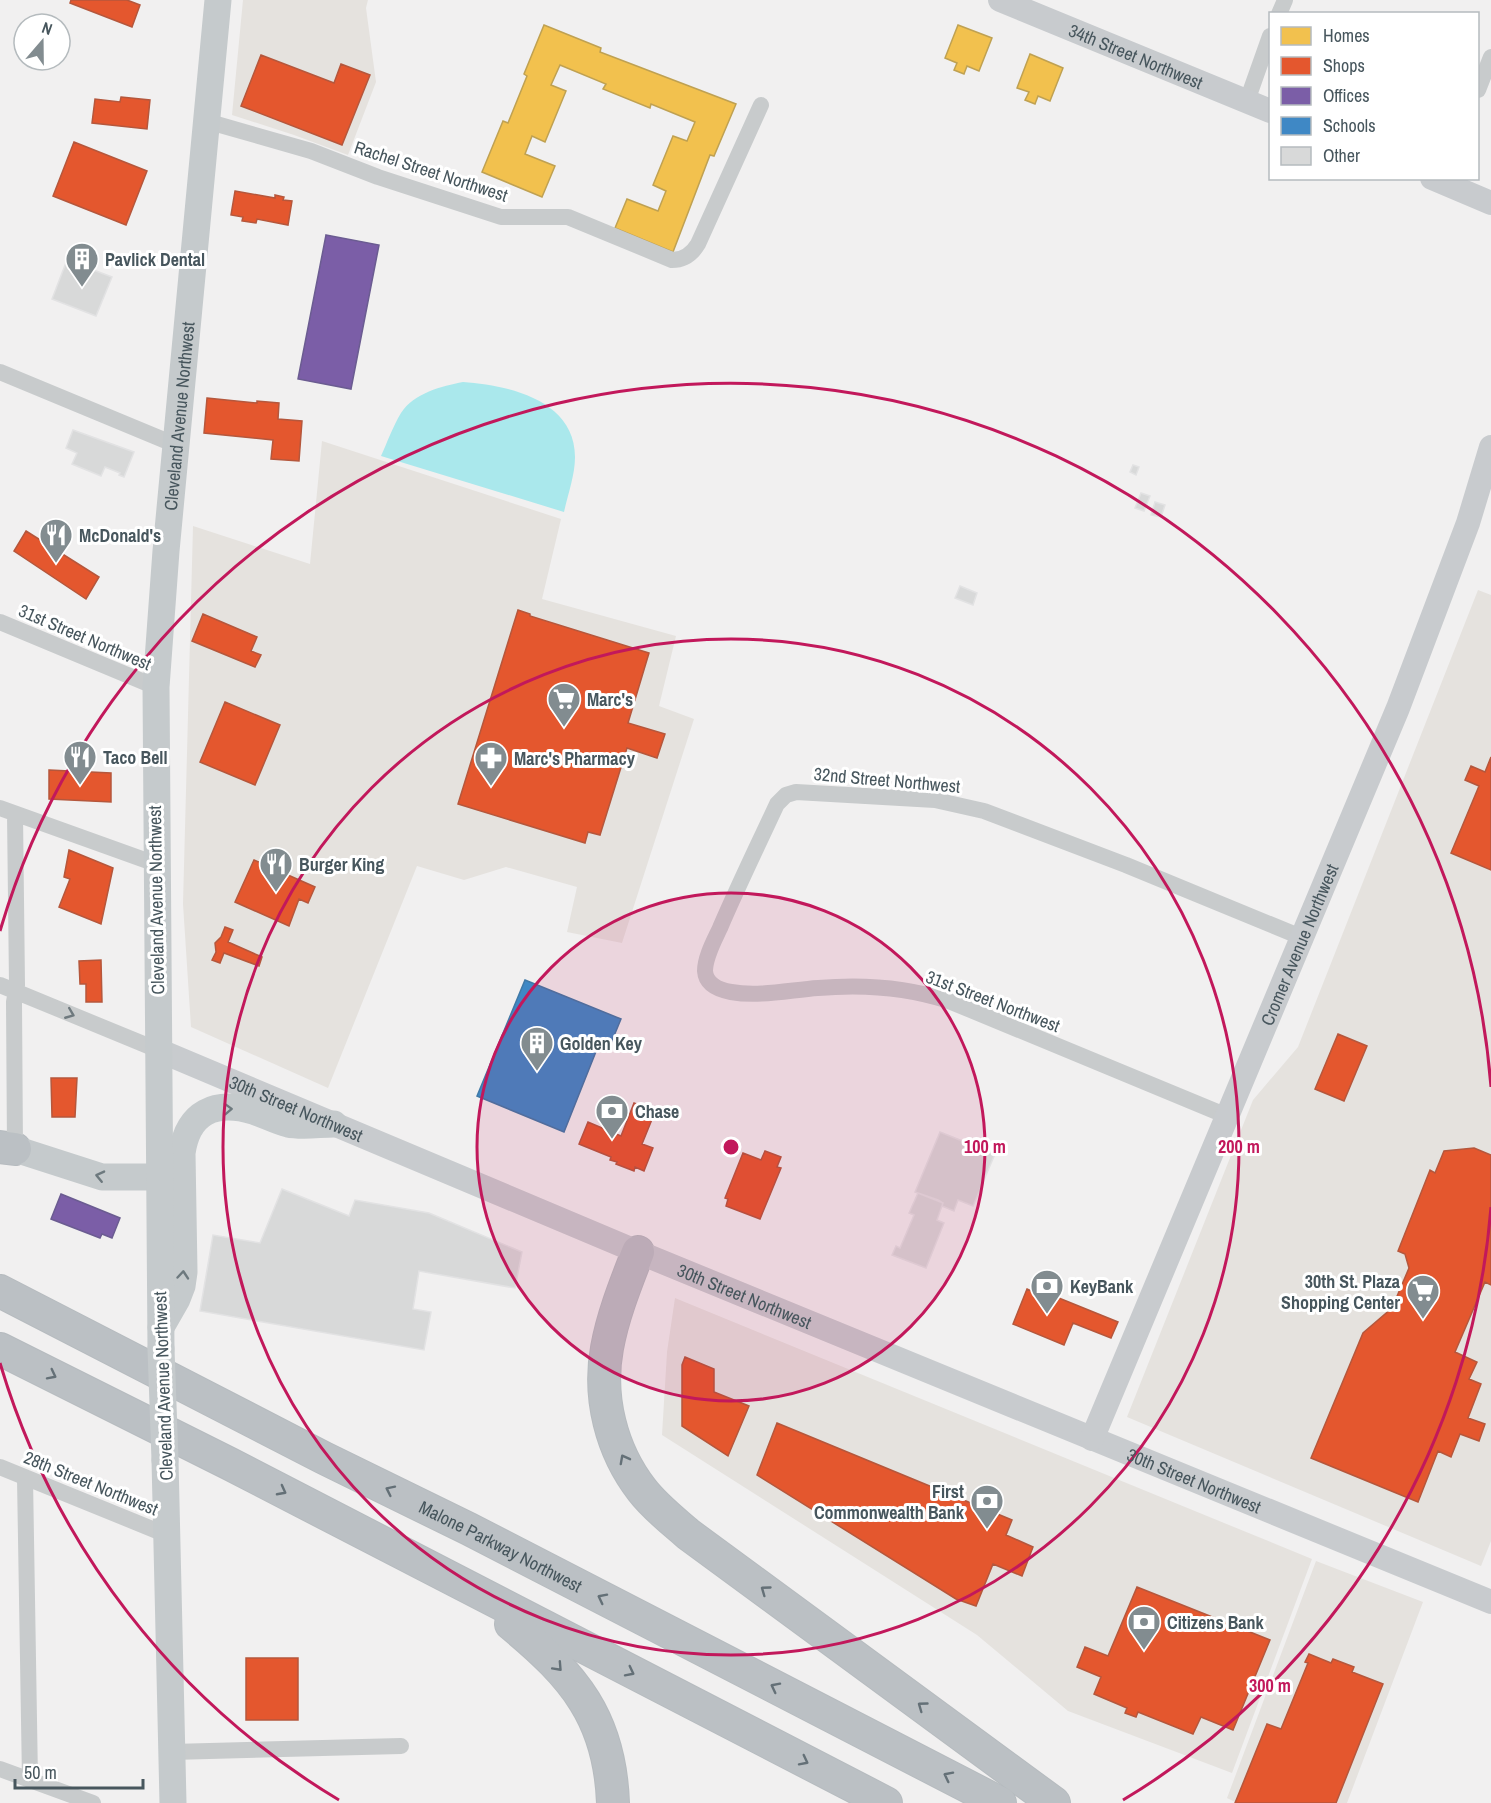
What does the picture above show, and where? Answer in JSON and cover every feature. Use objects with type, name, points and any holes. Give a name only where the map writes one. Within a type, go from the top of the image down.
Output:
[{"type":"highway","points":[[638,1252],[607,1345],[604,1386],[612,1434],[622,1458],[641,1489],[688,1534],[1053,1803]]},
{"type":"highway","name":"Malone Parkway Northwest","points":[[0,1292],[324,1458],[469,1529],[1000,1803]]},
{"type":"highway","points":[[0,1349],[230,1464],[886,1803]]},
{"type":"highway","points":[[447,1577],[531,1641],[557,1664],[578,1689],[603,1739],[614,1803]]},
{"type":"main road","name":"Cleveland Avenue Northwest","points":[[173,1803],[158,1177],[156,687],[166,551],[218,0]]},
{"type":"main road","name":"34th Street Northwest","points":[[1000,0],[1269,111]]},
{"type":"main road","points":[[1438,180],[1491,203]]},
{"type":"main road","name":"Cromer Avenue Northwest","points":[[1092,1439],[1300,937],[1398,708],[1468,523],[1491,447]]},
{"type":"main road","name":"30th Street Northwest","points":[[158,1050],[638,1252],[1491,1602]]},
{"type":"main road","points":[[161,1339],[182,1286],[184,1258],[182,1152],[189,1127],[204,1114],[227,1108],[252,1111],[289,1124],[334,1124]]},
{"type":"main road","points":[[5,1147],[102,1178],[158,1177]]},
{"type":"street","points":[[1248,101],[1269,39]]},
{"type":"street","points":[[1479,87],[1491,57]]},
{"type":"street","name":"Rachel Street Northwest","points":[[206,121],[311,151],[378,177],[501,217],[568,217],[672,260],[681,259],[698,244],[761,105]]},
{"type":"street","points":[[0,372],[176,445]]},
{"type":"street","name":"31st Street Northwest","points":[[0,622],[156,687]]},
{"type":"street","name":"32nd Street Northwest","points":[[705,972],[707,960],[718,933],[777,804],[786,795],[796,792],[935,800],[984,811],[1115,861],[1300,937]]},
{"type":"street","points":[[5,1147],[16,991],[7,811],[156,864]]},
{"type":"street","name":"31st Street Northwest","points":[[705,972],[711,984],[716,988],[732,992],[860,987],[898,988],[924,993],[949,1001],[1227,1116]]},
{"type":"street","name":"30th Street Northwest","points":[[0,985],[158,1050]]},
{"type":"street","name":"28th Street Northwest","points":[[0,1467],[167,1535]]},
{"type":"street","points":[[25,1478],[30,1780]]},
{"type":"street","points":[[172,1752],[401,1746]]},
{"type":"street","points":[[0,1769],[93,1803]]},
{"type":"shaded area","points":[[243,0],[368,0],[366,8],[376,82],[348,155],[232,115]]},
{"type":"shaded area","points":[[322,441],[561,519],[542,599],[676,636],[659,706],[694,719],[622,943],[567,932],[577,887],[506,867],[464,880],[417,866],[328,1088],[191,1027],[183,904],[193,526],[310,564]]},
{"type":"shaded area","points":[[1478,590],[1491,595],[1491,1541],[1481,1566],[1127,1417],[1253,1100],[1298,1047]]},
{"type":"shaded area","points":[[675,1298],[1312,1559],[1232,1773],[1068,1711],[977,1635],[662,1435],[667,1352]]},
{"type":"shaded area","points":[[1316,1561],[1423,1602],[1347,1803],[1237,1803],[1227,1798]]},
{"type":"water","points":[[463,382],[499,387],[536,399],[564,422],[572,438],[575,464],[564,512],[381,456],[395,423],[413,400],[429,392]]},
{"type":"building: Homes","points":[[544,25],[601,48],[600,52],[736,104],[714,156],[710,155],[673,252],[615,228],[627,199],[658,211],[666,191],[653,185],[673,136],[687,141],[695,122],[651,104],[650,108],[603,89],[606,84],[560,65],[551,85],[566,91],[545,142],[532,136],[525,154],[555,166],[542,197],[482,172],[503,121],[508,123],[527,76],[524,74]]},
{"type":"building: Homes","points":[[958,25],[992,38],[979,71],[967,66],[964,74],[954,70],[957,63],[945,58]]},
{"type":"building: Homes","points":[[1030,54],[1063,68],[1050,101],[1038,96],[1035,104],[1025,100],[1029,92],[1017,88]]},
{"type":"building: Shops","points":[[71,0],[127,0],[140,5],[132,27],[70,3]]},
{"type":"building: Shops","points":[[261,55],[334,83],[341,64],[370,75],[342,145],[241,106]]},
{"type":"building: Shops","points":[[121,97],[150,100],[147,129],[92,123],[95,99],[120,102]]},
{"type":"building: Shops","points":[[74,142],[147,171],[126,225],[53,196]]},
{"type":"building: Shops","points":[[235,191],[275,198],[275,195],[284,197],[283,200],[292,201],[288,225],[257,219],[256,223],[242,221],[243,217],[231,215]]},
{"type":"building: Shops","points":[[207,398],[279,403],[278,419],[302,421],[299,461],[271,459],[273,440],[204,433]]},
{"type":"building: Shops","name":"McDonald's","points":[[26,531],[99,577],[86,599],[14,551]]},
{"type":"building: Shops","name":"Marc's","points":[[518,610],[530,616],[649,653],[628,723],[665,734],[657,758],[627,748],[600,835],[588,832],[585,843],[458,804]]},
{"type":"building: Shops","points":[[203,614],[257,637],[251,651],[261,655],[255,667],[192,641]]},
{"type":"building: Shops","points":[[225,702],[280,725],[255,785],[200,762]]},
{"type":"building: Shops","points":[[1491,757],[1491,870],[1451,853],[1479,786],[1465,780],[1471,766],[1485,772]]},
{"type":"building: Shops","name":"Taco Bell","points":[[49,770],[111,773],[111,802],[49,799]]},
{"type":"building: Shops","points":[[69,850],[113,868],[101,924],[59,907],[70,879],[64,877]]},
{"type":"building: Shops","name":"Burger King","points":[[254,860],[315,887],[308,903],[299,899],[289,926],[235,902]]},
{"type":"building: Shops","points":[[225,927],[233,930],[228,942],[262,957],[259,966],[224,953],[220,963],[212,960],[216,952],[215,943],[221,937]]},
{"type":"building: Shops","points":[[101,960],[102,1002],[86,1002],[86,984],[80,984],[79,961]]},
{"type":"building: Shops","points":[[1338,1034],[1367,1046],[1344,1101],[1315,1089]]},
{"type":"building: Shops","points":[[51,1078],[77,1078],[75,1117],[52,1117]]},
{"type":"building: Shops","name":"Chase","points":[[634,1103],[655,1112],[642,1144],[653,1148],[644,1171],[635,1167],[634,1171],[616,1164],[617,1162],[610,1160],[611,1157],[579,1144],[588,1122],[621,1136]]},
{"type":"building: Shops","name":"30th St. Plaza Shopping Center","points":[[1474,1148],[1491,1155],[1491,1285],[1485,1282],[1455,1352],[1477,1362],[1469,1379],[1481,1384],[1468,1418],[1485,1424],[1479,1441],[1460,1434],[1451,1457],[1438,1451],[1418,1502],[1311,1458],[1363,1333],[1392,1308],[1409,1268],[1405,1254],[1398,1251],[1430,1170],[1435,1173],[1444,1151]]},
{"type":"building: Shops","points":[[765,1151],[781,1157],[777,1167],[781,1168],[760,1219],[726,1206],[728,1199],[725,1198],[743,1153],[761,1160]]},
{"type":"building: Shops","points":[[1027,1289],[1042,1296],[1044,1292],[1118,1322],[1111,1338],[1073,1323],[1064,1345],[1013,1324]]},
{"type":"building: Shops","points":[[685,1357],[714,1369],[714,1392],[749,1406],[728,1456],[682,1426],[682,1365]]},
{"type":"building: Shops","points":[[777,1423],[1012,1520],[1006,1535],[1033,1547],[1022,1576],[993,1564],[976,1606],[956,1599],[757,1475]]},
{"type":"building: Shops","points":[[1137,1587],[1270,1640],[1233,1730],[1201,1717],[1193,1734],[1138,1712],[1136,1717],[1125,1713],[1127,1708],[1094,1694],[1101,1677],[1077,1667],[1085,1647],[1108,1656]]},
{"type":"building: Shops","points":[[1309,1654],[1331,1663],[1333,1659],[1354,1667],[1352,1672],[1383,1684],[1336,1803],[1235,1803],[1267,1724],[1281,1729],[1308,1663],[1305,1662]]},
{"type":"building: Shops","points":[[246,1658],[298,1658],[298,1720],[246,1720]]},
{"type":"building: Offices","points":[[326,235],[379,245],[351,389],[298,379]]},
{"type":"building: Offices","points":[[61,1194],[120,1218],[112,1238],[102,1234],[100,1238],[51,1219]]},
{"type":"building: Schools","name":"Golden Key","points":[[525,980],[621,1019],[609,1048],[599,1044],[564,1132],[477,1096]]},
{"type":"building: Other","name":"Pavlick Dental","points":[[67,260],[112,277],[96,316],[52,299]]},
{"type":"building: Other","points":[[73,430],[134,452],[124,477],[105,467],[101,476],[72,464],[77,453],[66,448]]},
{"type":"building: Other","points":[[1133,465],[1139,467],[1136,475],[1130,472]]},
{"type":"building: Other","points":[[1141,493],[1150,496],[1144,511],[1135,508]]},
{"type":"building: Other","points":[[1155,502],[1165,505],[1161,517],[1151,515]]},
{"type":"building: Other","points":[[960,586],[977,593],[973,605],[955,598]]},
{"type":"building: Other","points":[[940,1132],[995,1154],[973,1206],[958,1200],[954,1211],[942,1206],[943,1203],[938,1200],[915,1192]]},
{"type":"building: Other","points":[[282,1189],[349,1216],[355,1200],[429,1213],[522,1252],[515,1288],[419,1271],[413,1309],[431,1312],[424,1350],[200,1311],[213,1235],[260,1243]]},
{"type":"building: Other","points":[[918,1193],[943,1203],[937,1220],[944,1223],[926,1268],[892,1255],[896,1246],[900,1248],[914,1215],[909,1213]]},
{"type":"place","name":"Pavlick Dental","points":[[82,288]]},
{"type":"place","name":"McDonald's","points":[[56,564]]},
{"type":"place","name":"Marc's","points":[[564,728]]},
{"type":"place","name":"Taco Bell","points":[[80,786]]},
{"type":"place","name":"Marc's Pharmacy","points":[[491,787]]},
{"type":"place","name":"Burger King","points":[[276,893]]},
{"type":"place","name":"Golden Key","points":[[537,1072]]},
{"type":"place","name":"Chase","points":[[612,1140]]},
{"type":"place","name":"KeyBank","points":[[1047,1315]]},
{"type":"place","name":"30th St. Plaza Shopping Center","points":[[1423,1320]]},
{"type":"place","name":"First Commonwealth Bank","points":[[987,1530]]},
{"type":"place","name":"Citizens Bank","points":[[1144,1651]]}]
